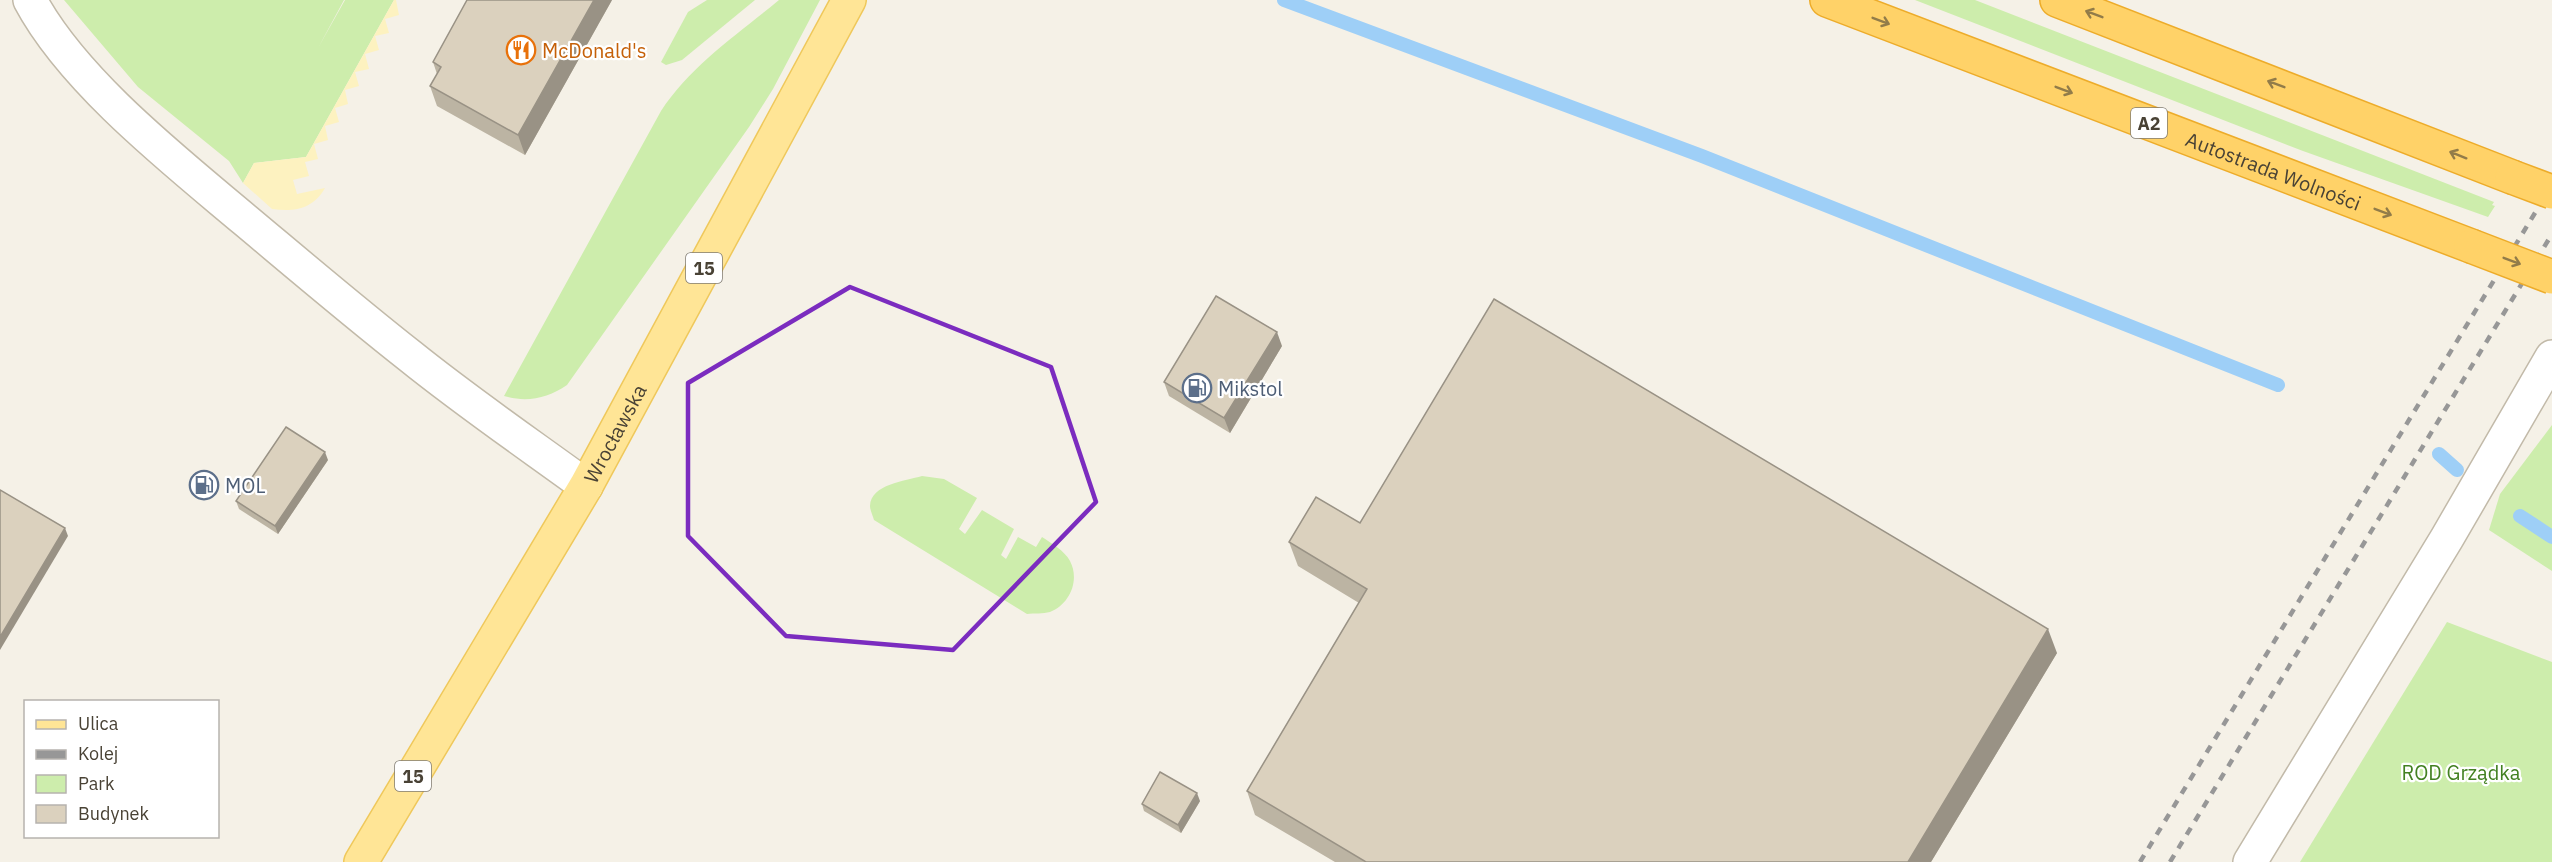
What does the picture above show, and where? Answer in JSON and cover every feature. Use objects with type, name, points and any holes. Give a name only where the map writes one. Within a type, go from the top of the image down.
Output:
[{"type":"highway","name":"Autostrada Wolności","points":[[1827,0],[2552,277]]},
{"type":"highway","points":[[2057,0],[2552,192]]},
{"type":"main road","name":"Wrocławska","points":[[361,861],[464,693],[586,486],[849,0]]},
{"type":"street","points":[[30,0],[42,22],[67,55],[113,103],[188,172],[411,357],[586,486]]},
{"type":"street","points":[[2250,862],[2447,538],[2552,357]]},
{"type":"highlighted area","points":[[850,287],[1051,367],[1096,502],[953,650],[786,636],[688,536],[688,383]]},
{"type":"green space","points":[[64,0],[344,0],[318,48],[345,0],[394,0],[306,157],[254,163],[243,183],[229,161],[138,87]]},
{"type":"green space","points":[[707,0],[755,0],[682,60],[666,65],[661,62],[688,12]]},
{"type":"green space","points":[[779,0],[820,0],[773,89],[749,127],[567,385],[537,398],[521,399],[504,396],[661,111],[673,94],[700,65]]},
{"type":"green space","points":[[1915,0],[1975,0],[2494,202],[2492,205],[2495,206],[2488,217],[2303,151]]},
{"type":"green space","points":[[2552,425],[2552,571],[2489,530],[2500,494]]},
{"type":"green space","points":[[922,476],[944,479],[977,498],[959,529],[965,534],[982,510],[1014,529],[1001,555],[1006,559],[1018,537],[1036,547],[1042,537],[1068,557],[1074,576],[1071,591],[1063,603],[1050,612],[1027,614],[874,520],[870,506],[876,493],[898,482]]},
{"type":"green space","name":"ROD Grządka","points":[[2447,622],[2552,662],[2552,862],[2300,862]]},
{"type":"sand","points":[[394,0],[396,0],[399,15],[385,19],[389,33],[375,36],[379,50],[365,54],[369,69],[355,72],[359,86],[345,90],[348,104],[335,108],[339,122],[325,126],[328,140],[314,144],[318,159],[305,162],[309,176],[293,180],[297,194],[325,188],[315,201],[303,208],[272,209],[243,183],[254,163],[306,157]]},
{"type":"building","name":"McDonald's","points":[[467,0],[594,0],[518,135],[430,86],[441,67],[433,62]]},
{"type":"building","points":[[1216,296],[1277,332],[1224,418],[1164,382]]},
{"type":"building","points":[[1494,299],[2048,629],[1908,862],[1366,862],[1247,791],[1367,589],[1289,542],[1316,497],[1360,523]]},
{"type":"building","points":[[286,427],[325,452],[275,526],[236,501]]},
{"type":"building","points":[[0,490],[65,528],[0,637]]},
{"type":"building","points":[[1160,772],[1197,793],[1178,825],[1142,804]]},
{"type":"waterway","points":[[1284,0],[1702,156],[2278,385]]},
{"type":"waterway","points":[[2439,454],[2457,470]]},
{"type":"waterway","points":[[2520,516],[2552,537]]},
{"type":"railway","points":[[2140,862],[2552,185]]},
{"type":"railway","points":[[2170,862],[2552,234]]},
{"type":"place","name":"McDonald's","points":[[521,50]]},
{"type":"place","name":"Mikstol","points":[[1197,388]]},
{"type":"place","name":"MOL","points":[[204,485]]}]
